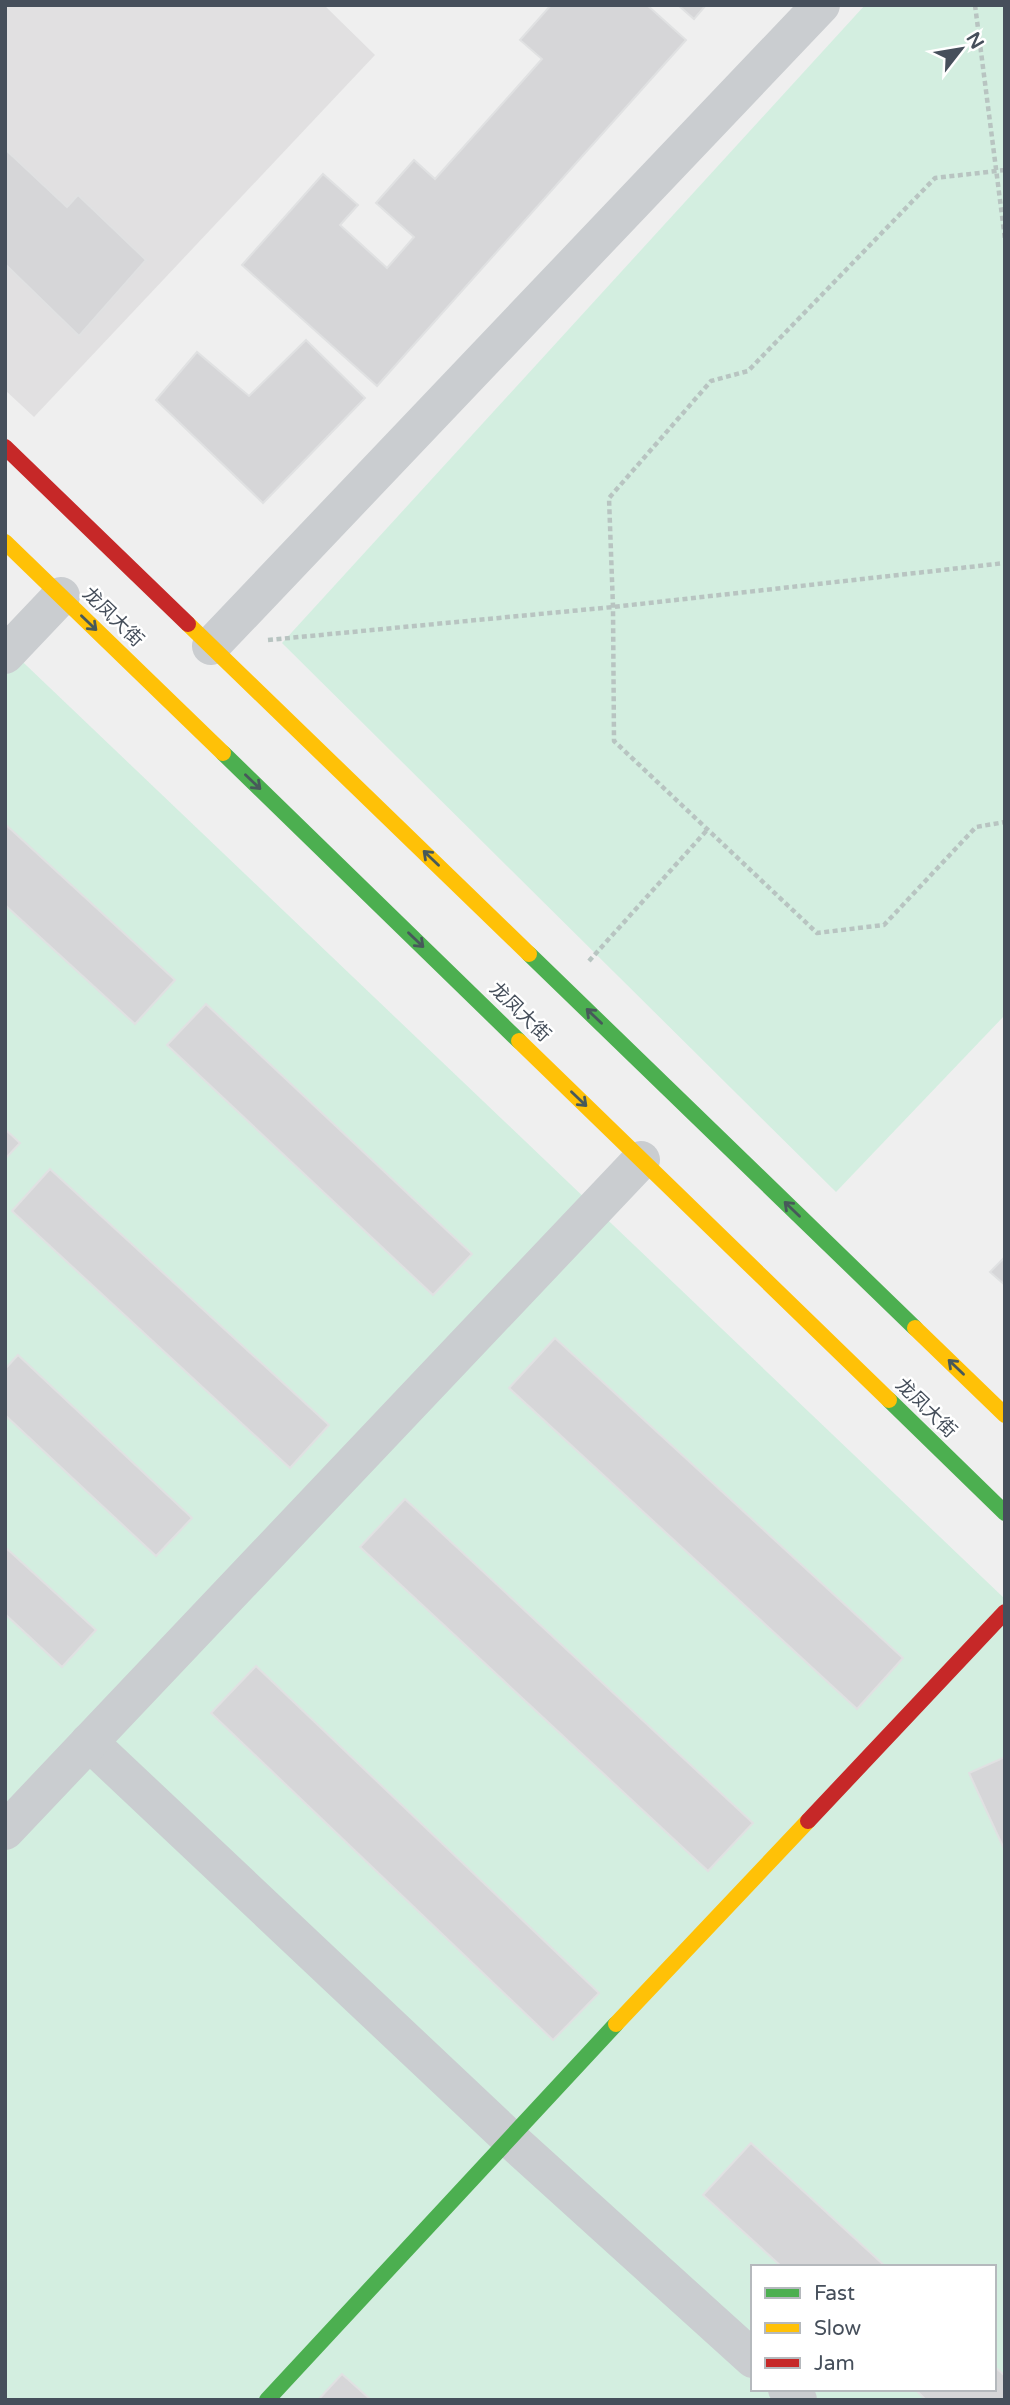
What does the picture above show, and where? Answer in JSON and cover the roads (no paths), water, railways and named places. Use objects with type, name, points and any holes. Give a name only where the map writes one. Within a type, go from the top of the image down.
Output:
[{"type":"main road","points":[[5,447],[1005,1415]]},
{"type":"main road","name":"龙凤大街","points":[[5,542],[1005,1513]]},
{"type":"main road","points":[[267,2400],[509,2138],[1005,1612]]},
{"type":"street","points":[[211,646],[821,5]]},
{"type":"street","points":[[5,655],[61,596]]},
{"type":"street","points":[[5,1831],[641,1160]]},
{"type":"street","points":[[89,1742],[509,2138],[751,2356]]}]
